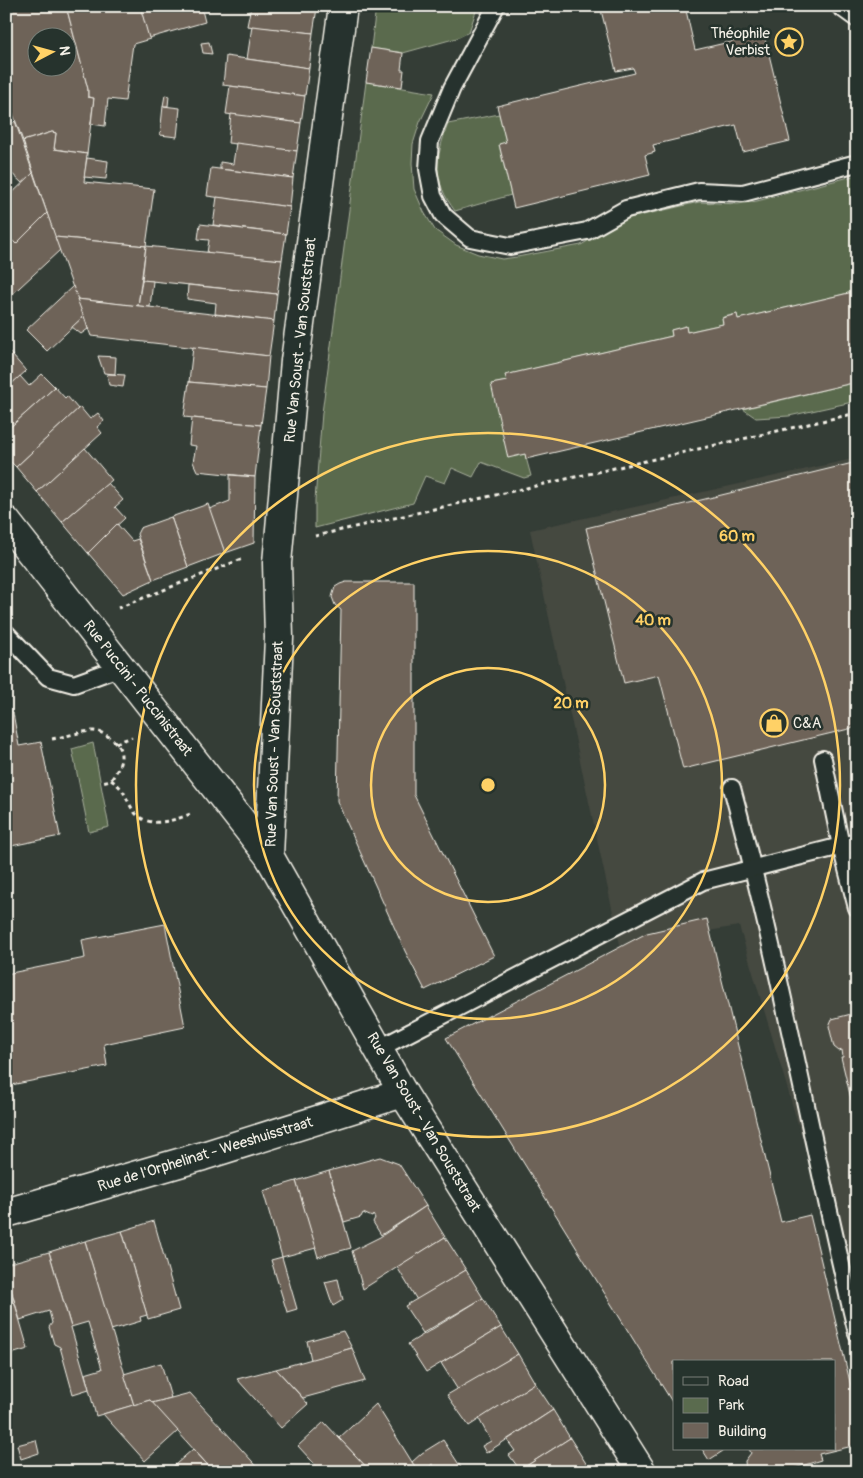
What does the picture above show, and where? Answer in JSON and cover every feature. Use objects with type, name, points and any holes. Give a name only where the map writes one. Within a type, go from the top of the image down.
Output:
[{"type":"street","name":"Rue Van Soust - Van Souststraat","points":[[343,6],[296,361],[277,563],[279,638],[270,856],[403,1093],[642,1472]]},
{"type":"street","name":"Rue Puccini - Puccinistraat","points":[[6,521],[270,856]]},
{"type":"street","name":"Rue de l'Orphelinat - Weeshuisstraat","points":[[6,1214],[203,1156],[403,1093]]},
{"type":"lane","points":[[496,6],[493,15],[452,88],[430,141],[428,169],[433,196],[443,215],[470,238],[510,246],[567,235],[587,231],[626,209],[699,191],[743,192],[857,163]]},
{"type":"lane","points":[[839,6],[857,19]]},
{"type":"lane","points":[[6,633],[48,677],[74,684],[121,668]]},
{"type":"lane","points":[[823,759],[849,844],[857,908]]},
{"type":"lane","points":[[732,788],[754,868],[857,1333]]},
{"type":"lane","points":[[378,1049],[703,881],[849,844]]},
{"type":"path","points":[[85,621],[279,544],[857,413]]},
{"type":"path","points":[[52,740],[92,731],[103,732],[121,749],[122,760],[118,771],[111,780],[102,782]]},
{"type":"path","points":[[116,743],[136,736]]},
{"type":"path","points":[[111,780],[122,788],[133,810],[142,819],[164,822],[190,814]]},
{"type":"shaded area","points":[[857,458],[857,1322],[739,926],[620,945],[530,530]]},
{"type":"green space","points":[[376,6],[476,6],[476,11],[469,32],[457,38],[403,53],[371,48]]},
{"type":"green space","points":[[366,82],[434,93],[420,122],[413,144],[414,189],[424,212],[435,230],[456,245],[478,254],[502,259],[517,257],[581,245],[621,221],[630,218],[699,202],[738,204],[757,201],[857,175],[857,291],[738,319],[737,314],[723,317],[723,324],[687,332],[686,326],[671,330],[672,336],[506,375],[507,381],[492,384],[525,454],[531,476],[524,478],[481,462],[473,477],[452,468],[445,483],[425,476],[413,503],[315,528],[315,500],[322,413]]},
{"type":"green space","points":[[499,114],[506,142],[499,145],[511,195],[455,211],[442,189],[438,169],[440,148],[448,124]]},
{"type":"green space","points":[[857,382],[857,401],[789,416],[756,418],[743,409]]},
{"type":"green space","points":[[93,743],[109,827],[89,832],[72,749]]},
{"type":"building","points":[[6,6],[66,6],[72,28],[28,28],[28,78],[78,78],[78,51],[88,89],[88,97],[94,98],[87,154],[54,149],[56,133],[52,132],[23,141],[6,95]]},
{"type":"building","points":[[66,6],[140,6],[150,39],[133,44],[125,101],[108,99],[105,126],[91,124],[94,98],[88,97],[88,89],[78,51],[78,28],[72,28]]},
{"type":"building","points":[[140,6],[201,6],[205,22],[149,38]]},
{"type":"building","points":[[251,6],[301,6],[317,8],[313,33],[247,26]]},
{"type":"building","points":[[600,6],[685,6],[695,50],[764,34],[790,141],[743,152],[736,125],[653,145],[655,152],[645,155],[650,175],[514,208],[499,144],[506,142],[497,106],[635,73],[633,68],[616,71]]},
{"type":"building","points":[[252,26],[313,33],[309,68],[247,59]]},
{"type":"building","points":[[209,42],[212,54],[203,53],[201,43]]},
{"type":"building","points":[[371,48],[403,53],[402,87],[366,82]]},
{"type":"building","points":[[226,56],[309,68],[305,96],[223,85]]},
{"type":"building","points":[[230,86],[305,96],[301,123],[226,114]]},
{"type":"building","points":[[165,95],[169,96],[168,106],[163,106]]},
{"type":"building","points":[[163,106],[180,108],[177,137],[160,135]]},
{"type":"building","points":[[231,114],[301,123],[297,151],[228,143]]},
{"type":"building","points":[[15,121],[33,173],[23,184],[6,168],[6,130]]},
{"type":"building","points":[[52,132],[56,133],[54,149],[87,154],[84,182],[154,189],[146,246],[55,237],[23,141]]},
{"type":"building","points":[[236,143],[297,151],[293,178],[220,169],[220,162],[233,164]]},
{"type":"building","points":[[87,158],[108,161],[106,179],[84,177]]},
{"type":"building","points":[[211,168],[293,178],[290,207],[207,196]]},
{"type":"building","points":[[33,173],[47,213],[16,244],[6,234],[6,199]]},
{"type":"building","points":[[217,197],[290,207],[286,234],[213,225]]},
{"type":"building","points":[[47,213],[60,250],[6,300],[6,248],[13,241],[16,244]]},
{"type":"building","points":[[200,224],[286,234],[282,260],[207,253],[209,240],[198,239]]},
{"type":"building","points":[[55,237],[146,246],[138,306],[77,299]]},
{"type":"building","points":[[146,246],[282,260],[277,294],[142,280]]},
{"type":"building","points":[[142,280],[153,281],[150,307],[138,306]]},
{"type":"building","points":[[188,285],[277,294],[274,321],[215,314],[216,303],[187,299]]},
{"type":"building","points":[[73,286],[84,316],[47,351],[26,330]]},
{"type":"building","points":[[857,291],[857,382],[526,459],[525,454],[508,458],[491,384],[507,381],[505,375],[672,336],[671,330],[686,326],[687,332],[723,324],[722,318],[737,314],[738,319]]},
{"type":"building","points":[[77,299],[274,321],[269,356],[91,336]]},
{"type":"building","points":[[84,316],[88,329],[81,334],[72,327]]},
{"type":"building","points":[[193,347],[269,356],[266,389],[189,382]]},
{"type":"building","points":[[6,348],[26,371],[6,389]]},
{"type":"building","points":[[98,356],[116,357],[115,374],[104,373]]},
{"type":"building","points":[[42,374],[55,387],[6,431],[6,389],[20,376],[29,386]]},
{"type":"building","points":[[107,374],[125,375],[123,387],[109,385]]},
{"type":"building","points":[[189,382],[266,389],[261,425],[184,417]]},
{"type":"building","points":[[55,387],[65,398],[67,396],[78,409],[16,467],[6,457],[6,431]]},
{"type":"building","points":[[80,407],[90,419],[98,413],[104,421],[97,427],[102,433],[37,492],[16,467]]},
{"type":"building","points":[[192,418],[261,425],[255,477],[197,471],[193,462],[196,446],[189,445]]},
{"type":"building","points":[[85,448],[112,480],[62,522],[37,492]]},
{"type":"building","points":[[857,462],[857,727],[683,769],[659,675],[624,683],[586,528]]},
{"type":"building","points":[[230,475],[255,477],[254,543],[225,553],[209,509],[230,501]]},
{"type":"building","points":[[108,483],[123,500],[115,507],[125,518],[88,553],[62,522]]},
{"type":"building","points":[[208,504],[225,553],[188,567],[171,517]]},
{"type":"building","points":[[171,517],[188,567],[153,580],[137,534],[140,528]]},
{"type":"building","points":[[117,524],[132,541],[138,539],[153,580],[123,594],[88,553]]},
{"type":"building","points":[[346,582],[414,582],[414,795],[494,956],[425,990],[405,951],[337,801],[341,610],[335,605],[332,597],[335,587]]},
{"type":"building","points":[[6,705],[13,713],[19,746],[41,742],[60,836],[6,847]]},
{"type":"building","points":[[707,919],[781,1222],[810,1215],[857,1411],[857,1445],[836,1450],[836,1360],[673,1360],[673,1403],[446,1038],[647,933]]},
{"type":"building","points":[[165,924],[185,1027],[104,1044],[107,1066],[6,1086],[6,974],[85,958],[82,940]]},
{"type":"building","points":[[857,1014],[857,1124],[841,1057],[843,1057],[842,1050],[839,1051],[834,1047],[829,1026],[832,1019]]},
{"type":"building","points":[[380,1157],[399,1164],[426,1206],[381,1235],[373,1222],[375,1218],[373,1215],[372,1217],[363,1213],[361,1217],[344,1222],[329,1171]]},
{"type":"building","points":[[329,1171],[351,1248],[318,1257],[296,1181]]},
{"type":"building","points":[[296,1181],[316,1248],[282,1257],[263,1191]]},
{"type":"building","points":[[426,1206],[445,1237],[363,1289],[352,1251],[380,1237]]},
{"type":"building","points":[[154,1221],[179,1310],[148,1319],[122,1231]]},
{"type":"building","points":[[122,1231],[147,1315],[140,1317],[141,1321],[111,1330],[85,1241]]},
{"type":"building","points":[[445,1237],[466,1270],[417,1300],[397,1267]]},
{"type":"building","points":[[85,1241],[134,1405],[96,1416],[85,1374],[102,1369],[88,1322],[71,1327],[49,1252]]},
{"type":"building","points":[[49,1252],[89,1389],[73,1394],[60,1347],[54,1344],[49,1327],[52,1323],[49,1311],[20,1320],[6,1273],[6,1264]]},
{"type":"building","points":[[282,1257],[297,1309],[287,1312],[271,1260]]},
{"type":"building","points":[[466,1270],[483,1298],[423,1333],[405,1306]]},
{"type":"building","points":[[6,1273],[28,1349],[6,1357]]},
{"type":"building","points":[[338,1279],[343,1300],[333,1306],[325,1282]]},
{"type":"building","points":[[483,1298],[501,1327],[426,1372],[408,1344]]},
{"type":"building","points":[[501,1327],[518,1354],[458,1390],[441,1363]]},
{"type":"building","points":[[343,1331],[352,1348],[311,1360],[307,1341]]},
{"type":"building","points":[[352,1348],[365,1381],[303,1398],[276,1369]]},
{"type":"building","points":[[518,1354],[535,1383],[469,1426],[447,1395]]},
{"type":"building","points":[[161,1363],[171,1398],[152,1403],[150,1400],[134,1405],[124,1374]]},
{"type":"building","points":[[276,1369],[308,1404],[281,1428],[237,1379]]},
{"type":"building","points":[[535,1383],[553,1410],[486,1453],[482,1446],[491,1441],[479,1419]]},
{"type":"building","points":[[190,1393],[262,1472],[214,1472],[152,1403]]},
{"type":"building","points":[[150,1400],[178,1431],[145,1461],[103,1414]]},
{"type":"building","points":[[376,1404],[419,1472],[371,1472],[339,1438]]},
{"type":"building","points":[[553,1410],[570,1438],[520,1470],[509,1455],[515,1451],[507,1440]]},
{"type":"building","points":[[324,1422],[371,1472],[322,1472],[298,1446]]},
{"type":"building","points":[[570,1438],[587,1465],[577,1472],[521,1472],[520,1470]]},
{"type":"building","points":[[36,1440],[39,1453],[21,1459],[17,1445]]},
{"type":"building","points":[[443,1440],[462,1469],[457,1472],[438,1472],[432,1464],[424,1472],[419,1472],[412,1462],[422,1453]]},
{"type":"building","points":[[193,1449],[214,1472],[167,1472]]},
{"type":"building","points":[[703,1450],[724,1450],[709,1460]]},
{"type":"building","points":[[750,1450],[836,1450],[819,1454],[821,1460],[782,1472],[746,1472],[745,1461],[751,1453]]},
{"type":"building","points":[[432,1464],[438,1472],[424,1472]]},
{"type":"building","points":[[587,1465],[591,1472],[577,1472]]},
{"type":"place","name":"Théophile Verbist","points":[[789,42]]},
{"type":"place","name":"C&A","points":[[774,723]]}]
